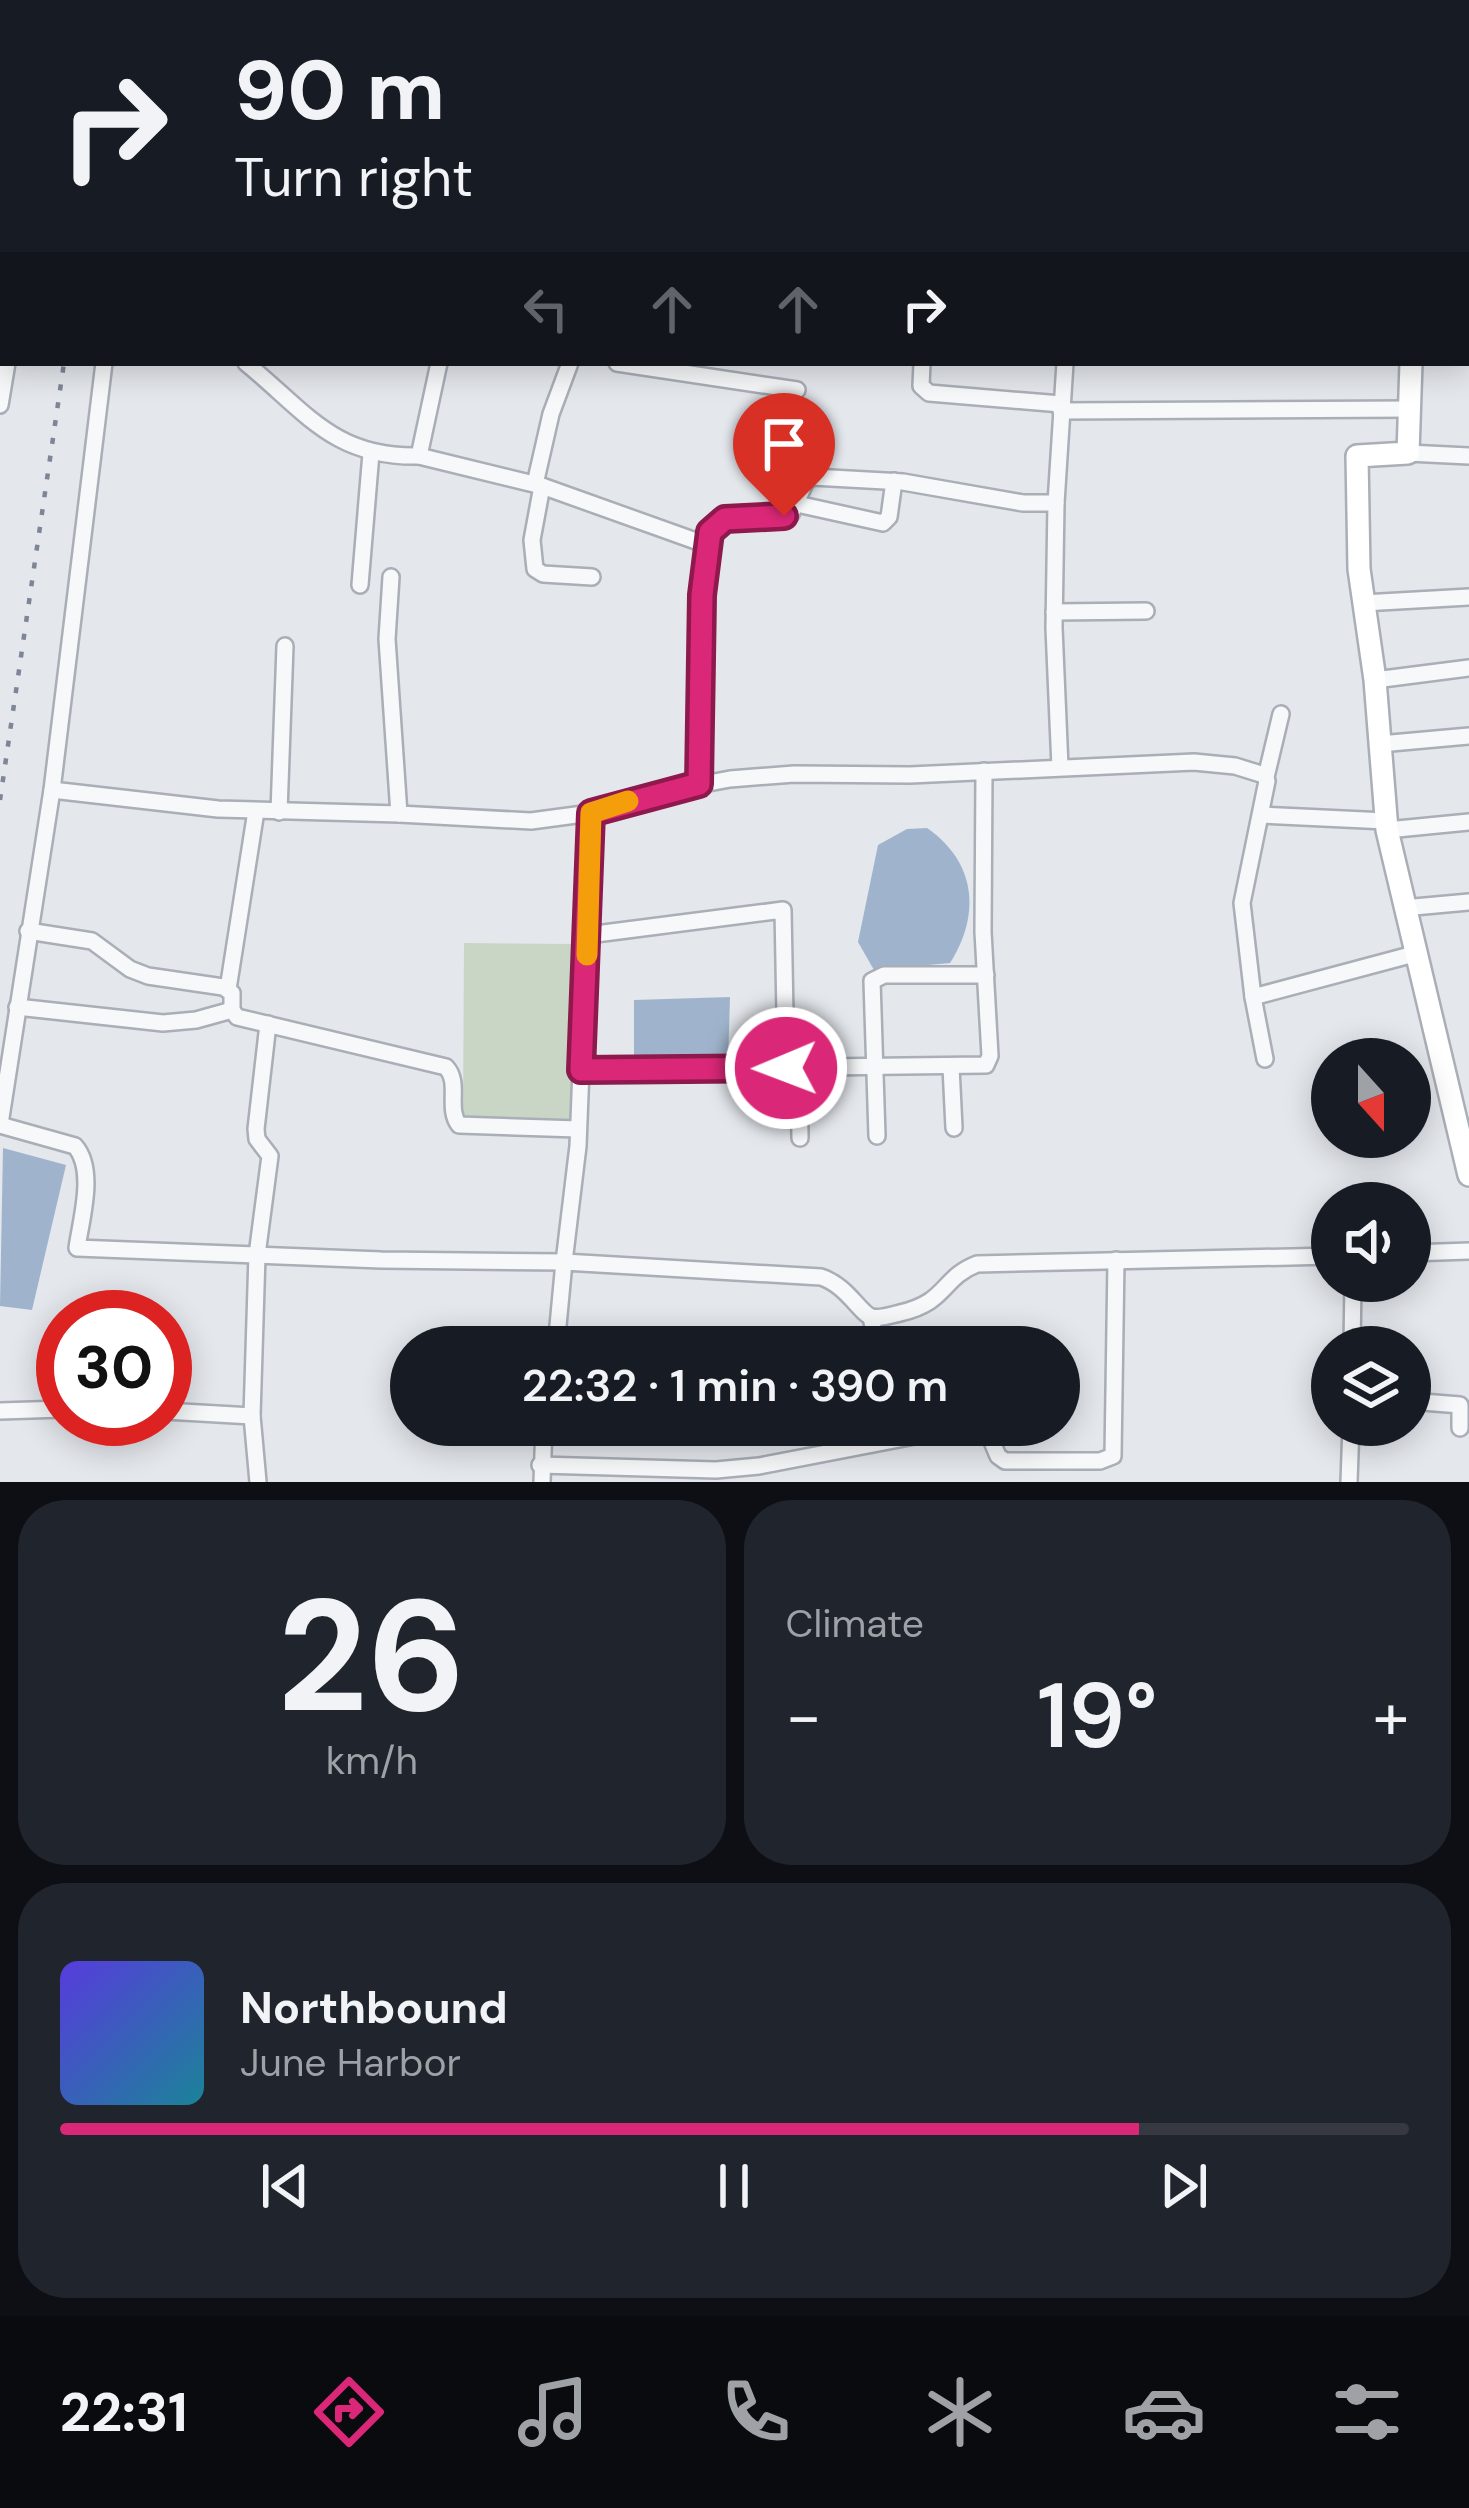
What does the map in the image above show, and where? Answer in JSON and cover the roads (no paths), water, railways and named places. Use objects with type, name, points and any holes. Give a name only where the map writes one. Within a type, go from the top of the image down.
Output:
[{"type":"street","points":[[0,405],[6,366]]},
{"type":"street","points":[[104,366],[52,790],[0,1123],[75,1146],[82,1153],[86,1168],[75,1247],[564,1262],[821,1277],[848,1291],[871,1317],[873,1326]]},
{"type":"street","points":[[249,366],[332,438],[371,453],[419,456],[538,485],[707,545]]},
{"type":"street","points":[[419,456],[438,366]]},
{"type":"street","points":[[569,366],[551,415],[532,540],[536,569],[543,574],[592,577]]},
{"type":"street","points":[[637,366],[797,390]]},
{"type":"street","points":[[922,366],[921,386],[929,393],[1061,408],[1409,409]]},
{"type":"street","points":[[1060,767],[1054,612],[1065,366]]},
{"type":"street","points":[[1408,453],[1411,366]]},
{"type":"street","points":[[360,585],[371,453]]},
{"type":"street","points":[[1469,456],[1357,456],[1363,603],[1375,680],[1386,826],[1414,954],[1461,1108],[1469,1175]]},
{"type":"street","points":[[699,784],[702,595],[707,545],[716,523],[788,515],[812,476],[894,482],[1023,503],[1056,503]]},
{"type":"street","points":[[797,504],[883,523],[889,518],[894,482]]},
{"type":"street","points":[[391,577],[387,639],[399,814]]},
{"type":"street","points":[[1363,603],[1469,597]]},
{"type":"street","points":[[1054,612],[1146,611]]},
{"type":"street","points":[[278,812],[285,646]]},
{"type":"street","points":[[1375,680],[1469,668]]},
{"type":"street","points":[[1265,1059],[1252,997],[1242,903],[1281,714]]},
{"type":"street","points":[[1381,743],[1469,736]]},
{"type":"street","points":[[52,790],[256,812],[531,821],[591,813],[699,784],[794,773],[910,776],[1194,762],[1235,766],[1266,777]]},
{"type":"street","points":[[581,1070],[980,1067],[990,1061],[984,771]]},
{"type":"street","points":[[256,812],[228,989],[237,1017],[446,1067],[453,1076],[454,1117],[459,1124],[577,1144]]},
{"type":"street","points":[[558,1326],[577,1144],[591,813]]},
{"type":"street","points":[[1262,815],[1386,826],[1469,822]]},
{"type":"street","points":[[1402,908],[1469,902]]},
{"type":"street","points":[[588,934],[783,910],[800,1138]]},
{"type":"street","points":[[28,931],[92,941],[130,969],[148,976],[228,989]]},
{"type":"street","points":[[1252,997],[1414,954]]},
{"type":"street","points":[[877,1136],[870,988],[877,976],[986,975]]},
{"type":"street","points":[[17,1007],[180,1023],[232,1010]]},
{"type":"street","points":[[258,1482],[252,1416],[257,1255],[269,1163],[256,1134],[268,1024]]},
{"type":"street","points":[[951,1066],[954,1128]]},
{"type":"street","points":[[1431,1252],[1469,1251]]},
{"type":"street","points":[[871,1317],[923,1308],[957,1275],[977,1264],[1311,1256]]},
{"type":"street","points":[[994,1446],[1005,1461],[1113,1456],[1116,1259]]},
{"type":"street","points":[[1431,1403],[1460,1405],[1460,1428]]},
{"type":"street","points":[[0,1411],[36,1410]]},
{"type":"street","points":[[192,1413],[252,1416]]},
{"type":"street","points":[[541,1474],[736,1475],[847,1446]]},
{"type":"street","points":[[1349,1482],[1350,1446]]},
{"type":"water","points":[[927,828],[956,857],[964,873],[969,908],[960,945],[950,963],[874,970],[858,942],[878,845],[907,829]]},
{"type":"water","points":[[730,997],[728,1061],[634,1062],[634,1000]]},
{"type":"water","points":[[3,1148],[66,1165],[32,1310],[0,1306]]},
{"type":"railway","points":[[0,800],[64,366]]}]
